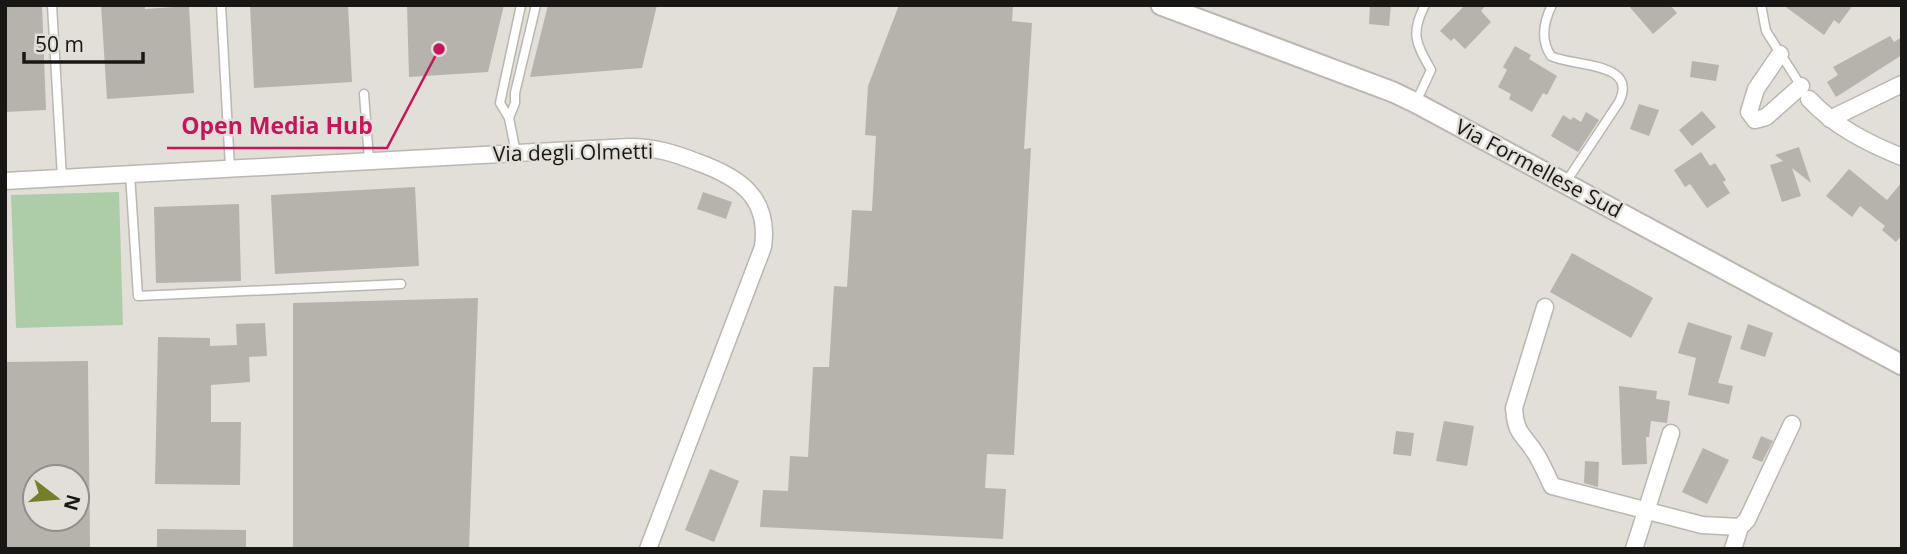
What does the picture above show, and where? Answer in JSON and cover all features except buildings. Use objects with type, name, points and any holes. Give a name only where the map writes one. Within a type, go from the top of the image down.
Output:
[{"type":"street","name":"Via Formellese Sud","points":[[1161,5],[1416,103],[1902,365]]},
{"type":"street","points":[[1780,54],[1756,89],[1749,111],[1755,120],[1766,117],[1805,92],[1830,119],[1861,138],[1902,157]]},
{"type":"street","points":[[1830,119],[1902,84]]},
{"type":"street","name":"Via degli Olmetti","points":[[5,181],[636,147],[663,150],[715,168],[734,178],[750,193],[761,215],[763,242],[757,265],[648,549]]},
{"type":"street","points":[[1545,307],[1514,408],[1519,435],[1536,455],[1552,486],[1702,524],[1740,527]]},
{"type":"street","points":[[1733,549],[1740,527],[1747,520],[1792,424]]},
{"type":"street","points":[[1634,549],[1671,433]]},
{"type":"lane","points":[[52,5],[62,178]]},
{"type":"lane","points":[[221,5],[230,168]]},
{"type":"lane","points":[[516,153],[509,118],[500,103],[521,5]]},
{"type":"lane","points":[[509,118],[515,103],[536,5]]},
{"type":"lane","points":[[1416,103],[1431,70],[1416,44],[1417,20],[1425,5]]},
{"type":"lane","points":[[1552,5],[1544,30],[1545,45],[1551,56],[1611,71],[1622,80],[1624,88],[1619,102],[1566,182]]},
{"type":"lane","points":[[1761,5],[1766,31],[1805,92]]},
{"type":"lane","points":[[364,94],[369,160]]},
{"type":"lane","points":[[130,174],[138,296],[401,284]]},
{"type":"green space","points":[[119,192],[123,325],[16,328],[11,195]]},
{"type":"place","name":"Open Media Hub","points":[[439,49]]}]
